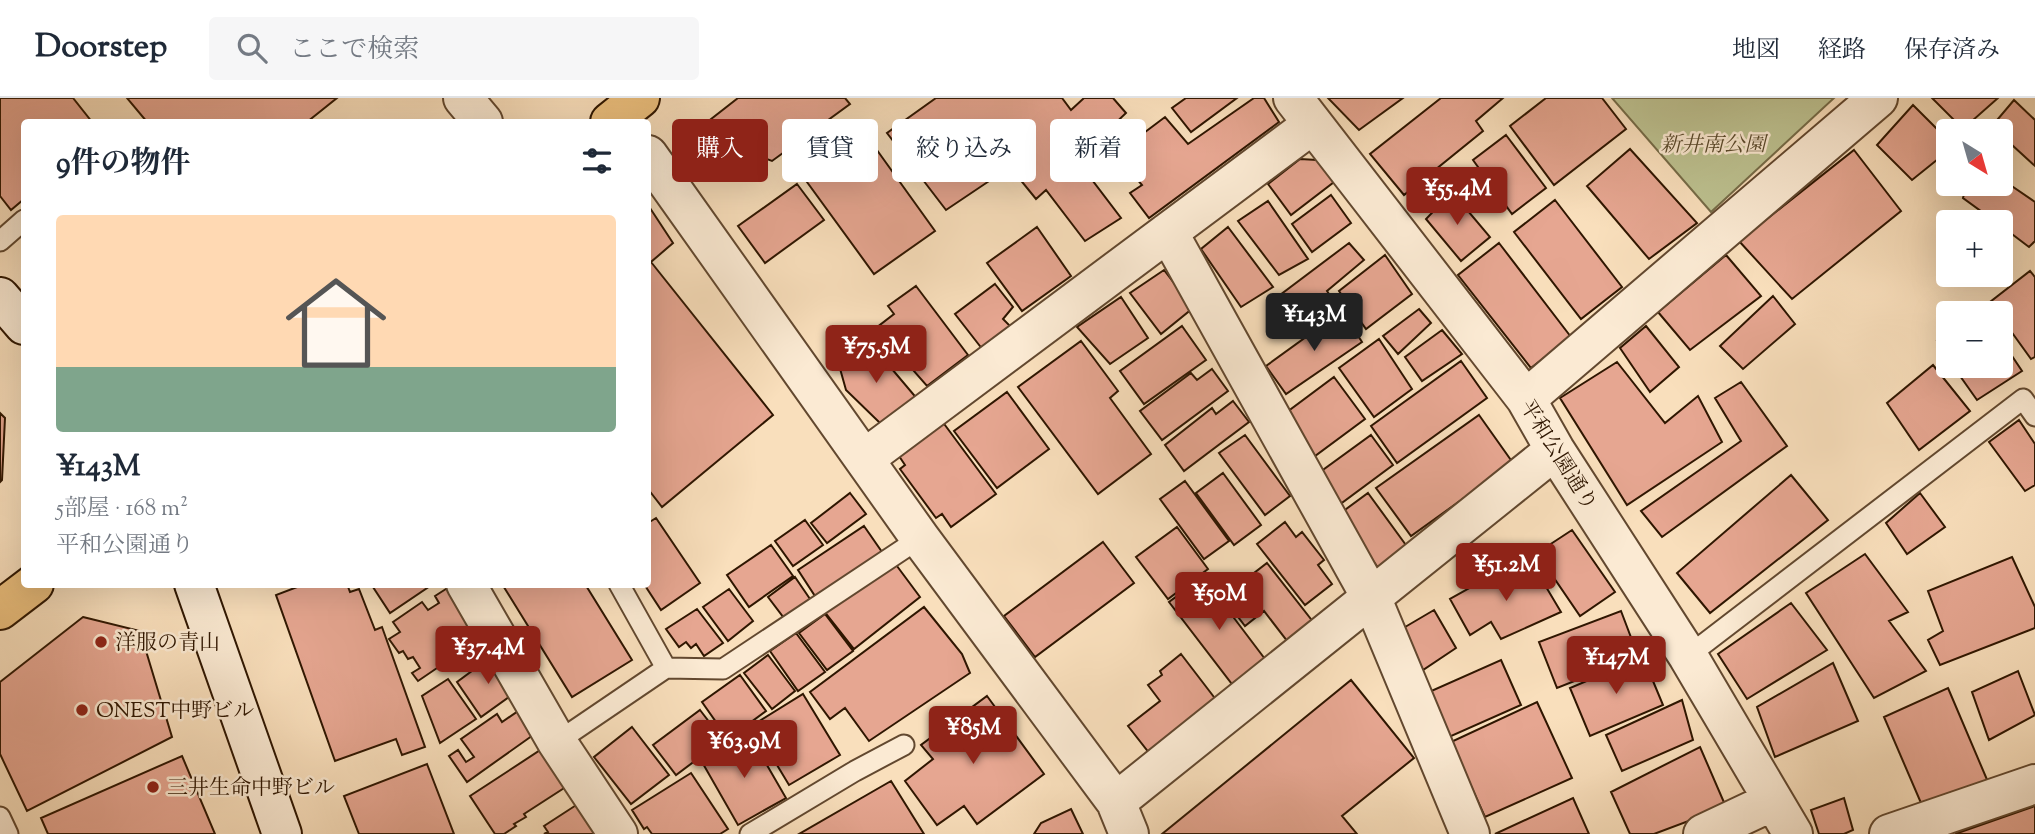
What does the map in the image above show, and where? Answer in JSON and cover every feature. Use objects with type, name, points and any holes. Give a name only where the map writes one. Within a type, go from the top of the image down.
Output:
[{"type":"main road","points":[[0,610],[29,588]]},
{"type":"street","points":[[463,98],[480,119]]},
{"type":"street","points":[[1526,399],[1870,101]]},
{"type":"street","points":[[864,459],[1168,232],[1303,111]]},
{"type":"street","name":"平和公園通り","points":[[1303,111],[1526,399],[1555,450],[1688,656],[1793,834]]},
{"type":"street","points":[[651,159],[1122,818],[1372,599],[1555,450]]},
{"type":"street","points":[[1168,232],[1372,599],[1470,834]]},
{"type":"street","points":[[0,297],[21,322]]},
{"type":"street","points":[[195,588],[282,834]]},
{"type":"street","points":[[468,588],[558,742],[618,834]]},
{"type":"street","points":[[1889,834],[2035,783]]},
{"type":"street","points":[[1703,834],[1773,801]]},
{"type":"lane","points":[[0,241],[21,223]]},
{"type":"lane","points":[[1688,656],[2023,399],[2035,416]]},
{"type":"lane","points":[[558,742],[666,668],[723,669],[920,538]]},
{"type":"lane","points":[[621,588],[666,668]]},
{"type":"lane","points":[[750,834],[855,771],[904,746]]},
{"type":"lane","points":[[0,817],[8,834]]},
{"type":"green space","name":"新井南公園","points":[[1612,98],[1834,98],[1711,212]]},
{"type":"building","points":[[0,98],[73,98],[90,119],[21,119],[21,202],[11,210],[0,196]]},
{"type":"building","points":[[127,98],[337,98],[311,119],[144,119]]},
{"type":"building","points":[[738,98],[845,98],[850,104],[829,119],[782,119],[782,154],[772,161],[768,160],[768,119],[711,119]]},
{"type":"building","points":[[936,98],[1062,98],[1071,110],[1084,98],[1113,98],[1126,113],[1120,119],[1050,119],[1050,182],[1094,182],[1121,218],[1085,241],[1046,190],[1036,199],[1022,182],[1036,182],[1036,119],[907,119]]},
{"type":"building","points":[[1186,98],[1237,98],[1191,132],[1172,108]]},
{"type":"building","points":[[1254,98],[1264,98],[1279,122],[1149,218],[1130,193],[1142,185],[1139,182],[1146,182],[1146,131],[1165,117],[1188,144]]},
{"type":"building","points":[[1328,98],[1403,98],[1359,130]]},
{"type":"building","points":[[1441,98],[1503,98],[1476,121],[1483,131],[1404,195],[1370,154]]},
{"type":"building","points":[[1546,98],[1602,98],[1626,129],[1554,185],[1510,126]]},
{"type":"building","points":[[1932,98],[1998,98],[1974,119],[1953,119]]},
{"type":"building","points":[[2014,100],[2035,120],[2035,166],[2013,146],[2013,119],[1998,119]]},
{"type":"building","points":[[1913,105],[1936,128],[1936,161],[1912,180],[1877,145]]},
{"type":"building","points":[[1506,135],[1546,188],[1512,214],[1473,160]]},
{"type":"building","points":[[1630,149],[1697,223],[1649,259],[1587,186]]},
{"type":"building","points":[[1854,150],[1901,211],[1792,299],[1739,241]]},
{"type":"building","points":[[878,152],[892,171],[892,182],[900,182],[935,231],[874,274],[807,182],[878,182]]},
{"type":"building","points":[[1300,159],[1317,160],[1334,182],[1291,215],[1268,184]]},
{"type":"building","points":[[925,182],[988,182],[946,210]]},
{"type":"building","points":[[797,184],[824,220],[765,263],[738,226]]},
{"type":"building","points":[[2013,187],[2035,202],[2035,241],[2029,247],[2013,235],[2013,210],[1980,210],[1963,198],[2013,196]]},
{"type":"building","points":[[1452,192],[1490,237],[1461,261],[1426,219]]},
{"type":"building","points":[[1331,195],[1351,223],[1312,252],[1292,224]]},
{"type":"building","points":[[1555,200],[1622,287],[1581,319],[1514,232]]},
{"type":"building","points":[[1268,201],[1308,259],[1279,275],[1238,221]]},
{"type":"building","points":[[651,210],[673,243],[651,262]]},
{"type":"building","points":[[1037,227],[1071,276],[1022,311],[987,263]]},
{"type":"building","points":[[1228,227],[1273,287],[1241,307],[1201,249]]},
{"type":"building","points":[[1349,243],[1364,260],[1327,291],[1337,306],[1307,328],[1299,317],[1285,326],[1268,304]]},
{"type":"building","points":[[1499,243],[1571,337],[1531,368],[1458,275]]},
{"type":"building","points":[[1385,255],[1412,294],[1366,329],[1339,291]]},
{"type":"building","points":[[1726,255],[1761,296],[1690,350],[1658,312]]},
{"type":"building","points":[[651,262],[773,415],[662,507],[651,493]]},
{"type":"building","points":[[1164,270],[1193,308],[1161,334],[1130,293]]},
{"type":"building","points":[[2030,271],[2035,277],[2035,357],[2031,359],[2013,334],[2013,301],[1991,301],[2013,287]]},
{"type":"building","points":[[995,284],[1013,307],[1003,319],[1013,329],[983,350],[955,314]]},
{"type":"building","points":[[916,286],[968,355],[927,386],[876,328],[894,314],[888,306]]},
{"type":"building","points":[[1773,296],[1795,324],[1743,369],[1720,346]]},
{"type":"building","points":[[1121,297],[1148,338],[1110,364],[1077,327]]},
{"type":"building","points":[[1419,309],[1431,323],[1398,354],[1383,336]]},
{"type":"building","points":[[1342,311],[1362,342],[1286,394],[1266,366]]},
{"type":"building","points":[[1182,326],[1206,360],[1144,404],[1120,371]]},
{"type":"building","points":[[1646,326],[1679,367],[1650,392],[1620,348]]},
{"type":"building","points":[[1442,330],[1462,354],[1422,381],[1405,357]]},
{"type":"building","points":[[1379,339],[1412,389],[1374,417],[1339,368]]},
{"type":"building","points":[[1081,341],[1118,391],[1110,398],[1151,454],[1098,494],[1018,387]]},
{"type":"building","points":[[870,343],[919,401],[881,424],[846,390],[839,365]]},
{"type":"building","points":[[2013,358],[2022,371],[2013,377]]},
{"type":"building","points":[[1461,361],[1487,398],[1397,463],[1371,426]]},
{"type":"building","points":[[1617,362],[1665,423],[1698,396],[1722,442],[1627,505],[1560,398]]},
{"type":"building","points":[[1933,365],[1936,378],[1943,378],[1970,411],[1919,450],[1887,403]]},
{"type":"building","points":[[1212,369],[1228,391],[1162,440],[1140,411],[1191,373],[1197,380]]},
{"type":"building","points":[[1334,377],[1365,419],[1315,456],[1283,415]]},
{"type":"building","points":[[1961,378],[2011,378],[1977,400]]},
{"type":"building","points":[[1741,382],[1787,446],[1662,537],[1641,511],[1741,441],[1715,398]]},
{"type":"building","points":[[1007,392],[1049,449],[997,488],[954,431]]},
{"type":"building","points":[[1233,401],[1249,422],[1184,471],[1165,445],[1212,408],[1216,414]]},
{"type":"building","points":[[0,413],[5,418],[0,482]]},
{"type":"building","points":[[1479,415],[1513,463],[1411,536],[1376,488]]},
{"type":"building","points":[[939,417],[996,494],[951,527],[942,514],[936,518],[900,469],[905,465],[895,450]]},
{"type":"building","points":[[2019,420],[2035,444],[2035,485],[2025,491],[1989,442]]},
{"type":"building","points":[[1245,435],[1290,496],[1265,515],[1219,453]]},
{"type":"building","points":[[1371,435],[1393,465],[1339,505],[1316,475]]},
{"type":"building","points":[[1223,473],[1261,525],[1234,545],[1196,493]]},
{"type":"building","points":[[1791,475],[1828,520],[1710,613],[1677,573]]},
{"type":"building","points":[[1185,481],[1229,541],[1204,559],[1160,499]]},
{"type":"building","points":[[850,493],[866,514],[827,543],[811,523]]},
{"type":"building","points":[[1368,493],[1411,552],[1383,574],[1338,515]]},
{"type":"building","points":[[1920,493],[1945,527],[1907,554],[1886,523]]},
{"type":"building","points":[[656,518],[700,583],[661,610],[647,588],[651,588],[651,521]]},
{"type":"building","points":[[805,520],[823,545],[793,566],[775,541]]},
{"type":"building","points":[[1285,522],[1296,537],[1302,532],[1324,560],[1318,565],[1332,584],[1305,605],[1257,544]]},
{"type":"building","points":[[864,526],[882,552],[815,596],[798,570]]},
{"type":"building","points":[[1177,527],[1208,569],[1168,599],[1136,557]]},
{"type":"building","points":[[1572,530],[1615,592],[1580,616],[1537,553]]},
{"type":"building","points":[[1103,542],[1134,583],[1035,657],[1004,616]]},
{"type":"building","points":[[771,545],[793,576],[749,607],[727,575]]},
{"type":"building","points":[[1865,554],[1908,612],[1889,621],[1926,671],[1874,698],[1806,593]]},
{"type":"building","points":[[2012,557],[2035,607],[2035,628],[1940,665],[1928,640],[1943,631],[1928,591]]},
{"type":"building","points":[[891,558],[920,597],[854,649],[824,611]]},
{"type":"building","points":[[1267,563],[1314,623],[1288,642],[1264,611],[1245,626],[1223,597]]},
{"type":"building","points":[[1533,565],[1561,612],[1501,639],[1491,622],[1470,635],[1450,599],[1484,580]]},
{"type":"building","points":[[795,577],[810,599],[784,618],[768,597]]},
{"type":"building","points":[[1203,577],[1268,663],[1235,688],[1169,602]]},
{"type":"building","points":[[294,588],[348,588],[350,592],[359,589],[375,630],[382,627],[425,747],[402,755],[396,739],[335,761],[276,595]]},
{"type":"building","points":[[374,588],[427,588],[390,613]]},
{"type":"building","points":[[450,588],[484,636],[418,681],[412,673],[420,668],[413,657],[408,659],[403,651],[399,653],[389,639],[400,632],[393,622],[422,602],[428,610],[439,603],[435,596]]},
{"type":"building","points":[[504,588],[587,588],[632,660],[572,697]]},
{"type":"building","points":[[729,589],[753,621],[728,641],[703,607]]},
{"type":"building","points":[[1791,603],[1827,650],[1747,699],[1718,654]]},
{"type":"building","points":[[924,607],[962,654],[970,673],[869,741],[845,708],[830,719],[810,692]]},
{"type":"building","points":[[697,609],[723,643],[704,656],[696,644],[691,648],[686,642],[679,647],[666,629]]},
{"type":"building","points":[[1434,610],[1456,648],[1423,670],[1400,630]]},
{"type":"building","points":[[1621,611],[1638,656],[1557,688],[1539,642]]},
{"type":"building","points":[[825,614],[853,651],[827,670],[799,633]]},
{"type":"building","name":"ONEST中野ビル","points":[[83,617],[140,631],[172,737],[27,811],[0,754],[0,682]]},
{"type":"building","points":[[796,633],[825,672],[798,691],[770,651]]},
{"type":"building","points":[[495,654],[520,689],[481,717],[457,682]]},
{"type":"building","points":[[1181,654],[1217,701],[1150,754],[1128,726],[1160,701],[1148,685],[1162,675],[1160,671]]},
{"type":"building","points":[[768,655],[795,691],[772,709],[744,673]]},
{"type":"building","points":[[1643,657],[1663,705],[1590,736],[1570,688]]},
{"type":"building","points":[[1501,660],[1521,705],[1449,737],[1429,692]]},
{"type":"building","points":[[1833,663],[1858,721],[1775,757],[1757,707]]},
{"type":"building","points":[[2018,671],[2035,715],[1989,740],[1972,692]]},
{"type":"building","points":[[740,675],[766,711],[728,739],[702,702]]},
{"type":"building","points":[[448,679],[476,719],[440,743],[422,696]]},
{"type":"building","points":[[1351,680],[1414,758],[1342,816],[1357,834],[1162,834]]},
{"type":"building","points":[[1948,688],[1988,782],[1921,803],[1884,717]]},
{"type":"building","points":[[803,694],[840,755],[789,785],[753,725]]},
{"type":"building","points":[[987,696],[1044,774],[977,824],[964,806],[937,825],[905,781],[933,759],[921,745]]},
{"type":"building","points":[[1682,700],[1693,740],[1622,771],[1606,735]]},
{"type":"building","points":[[1537,702],[1572,778],[1485,817],[1451,742]]},
{"type":"building","points":[[527,705],[543,728],[467,782],[449,756],[458,750],[466,762],[474,757],[461,739],[497,714],[502,722]]},
{"type":"building","points":[[700,710],[723,740],[676,775],[653,745]]},
{"type":"building","points":[[632,727],[669,775],[631,804],[594,757]]},
{"type":"building","points":[[749,734],[786,798],[738,825],[702,762]]},
{"type":"building","points":[[551,743],[575,781],[524,814],[526,817],[504,834],[495,834],[470,796]]},
{"type":"building","points":[[1700,747],[1726,807],[1654,834],[1630,834],[1611,792]]},
{"type":"building","name":"三井生命中野ビル","points":[[182,756],[215,834],[48,834],[41,818]]},
{"type":"building","points":[[427,764],[454,834],[359,834],[344,796]]},
{"type":"building","points":[[691,773],[728,829],[720,834],[652,834],[647,827],[644,829],[632,810]]},
{"type":"building","points":[[891,781],[924,834],[799,834]]},
{"type":"building","points":[[1573,798],[1589,834],[1495,834]]},
{"type":"building","points":[[1844,798],[1853,830],[1844,834],[1819,834],[1811,810]]},
{"type":"building","points":[[584,800],[607,834],[544,834],[548,832],[544,826]]},
{"type":"building","points":[[2035,806],[2035,834],[1955,834]]},
{"type":"building","points":[[1071,809],[1083,834],[1034,834],[1041,823]]},
{"type":"place","name":"洋服の青山","points":[[101,642]]},
{"type":"place","name":"ONEST中野ビル","points":[[82,710]]},
{"type":"place","name":"三井生命中野ビル","points":[[153,787]]}]
